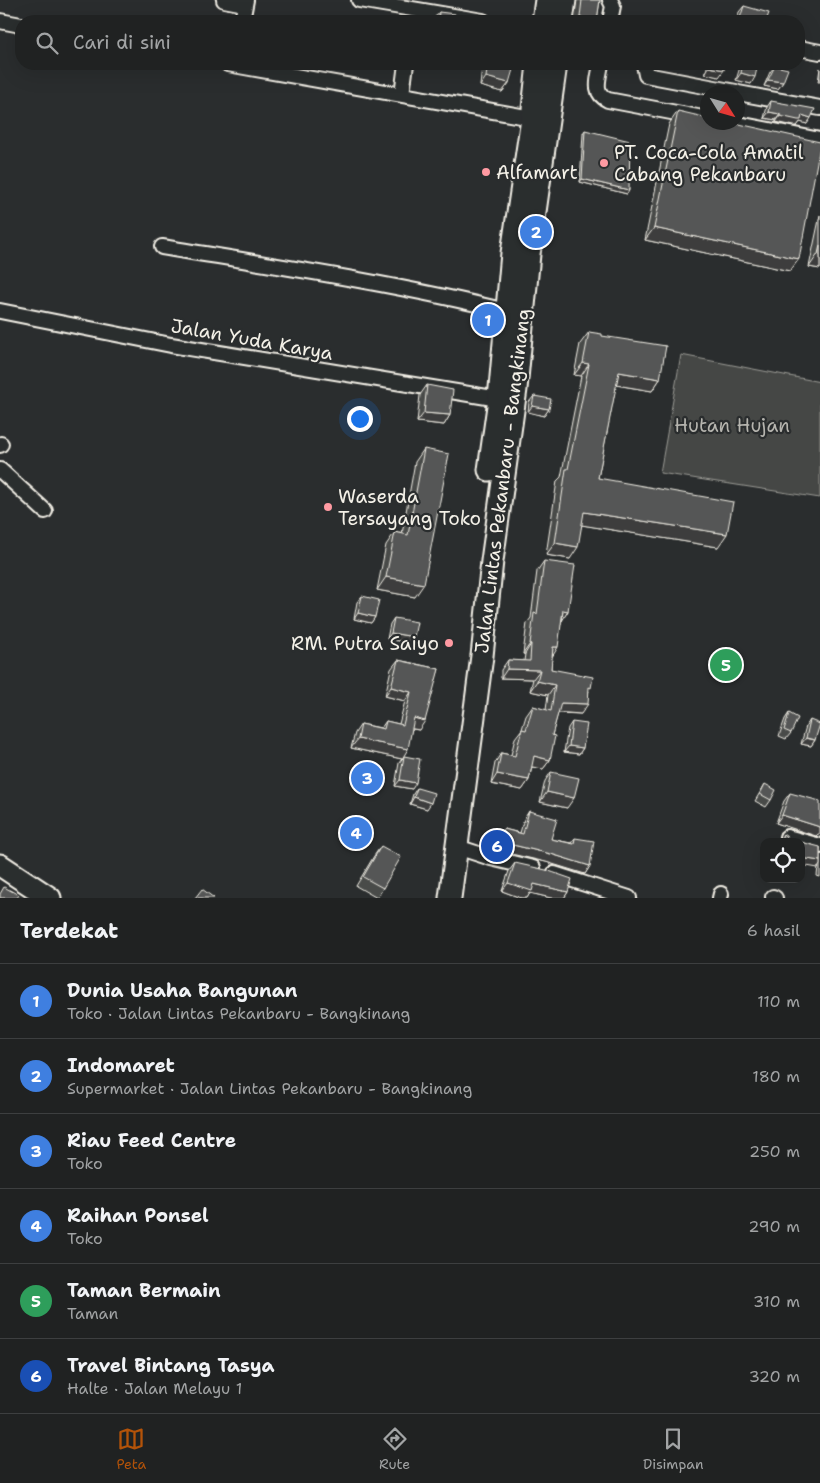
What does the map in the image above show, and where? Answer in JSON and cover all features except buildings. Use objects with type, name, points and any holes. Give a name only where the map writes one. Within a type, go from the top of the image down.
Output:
[{"type":"highway","points":[[544,15],[546,0]]},
{"type":"highway","points":[[563,15],[564,0]]},
{"type":"highway","name":"Jalan Lintas Pekanbaru - Bangkinang","points":[[450,898],[482,656],[492,560],[516,389],[521,253],[537,70]]},
{"type":"highway","name":"Jalan Lintas Pekanbaru - Bangkinang","points":[[438,898],[444,862],[499,399],[506,312],[521,253],[555,70]]},
{"type":"highway","points":[[0,865],[50,898]]},
{"type":"street","points":[[224,0],[246,2],[243,15]]},
{"type":"street","points":[[359,0],[409,15]]},
{"type":"street","points":[[610,0],[613,6],[611,15]]},
{"type":"street","points":[[0,21],[15,24]]},
{"type":"street","points":[[805,49],[820,52]]},
{"type":"street","points":[[263,70],[532,118]]},
{"type":"street","points":[[402,94],[405,70]]},
{"type":"street","points":[[600,70],[598,94],[602,98],[700,117]]},
{"type":"street","points":[[645,70],[646,75],[700,86]]},
{"type":"street","points":[[745,94],[820,108]]},
{"type":"street","points":[[745,125],[820,140]]},
{"type":"street","points":[[162,247],[447,296],[506,312]]},
{"type":"street","name":"Jalan Yuda Karya","points":[[0,311],[171,345],[499,399]]},
{"type":"street","points":[[0,470],[45,511]]},
{"type":"street","points":[[786,836],[820,846]]},
{"type":"street","points":[[457,847],[491,858],[543,870],[629,898]]},
{"type":"green space","name":"Hutan Hujan","points":[[681,355],[820,382],[820,498],[660,473]]},
{"type":"place","name":"PT. Coca-Cola Amatil Cabang Pekanbaru","points":[[604,163]]},
{"type":"place","name":"Alfamart","points":[[486,172]]},
{"type":"place","name":"Indomaret","points":[[536,232]]},
{"type":"place","name":"Dunia Usaha Bangunan","points":[[488,320]]},
{"type":"place","name":"Waserda Tersayang Toko","points":[[328,507]]},
{"type":"place","name":"RM. Putra Saiyo","points":[[449,643]]},
{"type":"place","name":"Taman Bermain","points":[[726,665]]},
{"type":"place","name":"Riau Feed Centre","points":[[367,778]]},
{"type":"place","name":"Raihan Ponsel","points":[[356,833]]},
{"type":"place","name":"Travel Bintang Tasya","points":[[497,846]]}]
